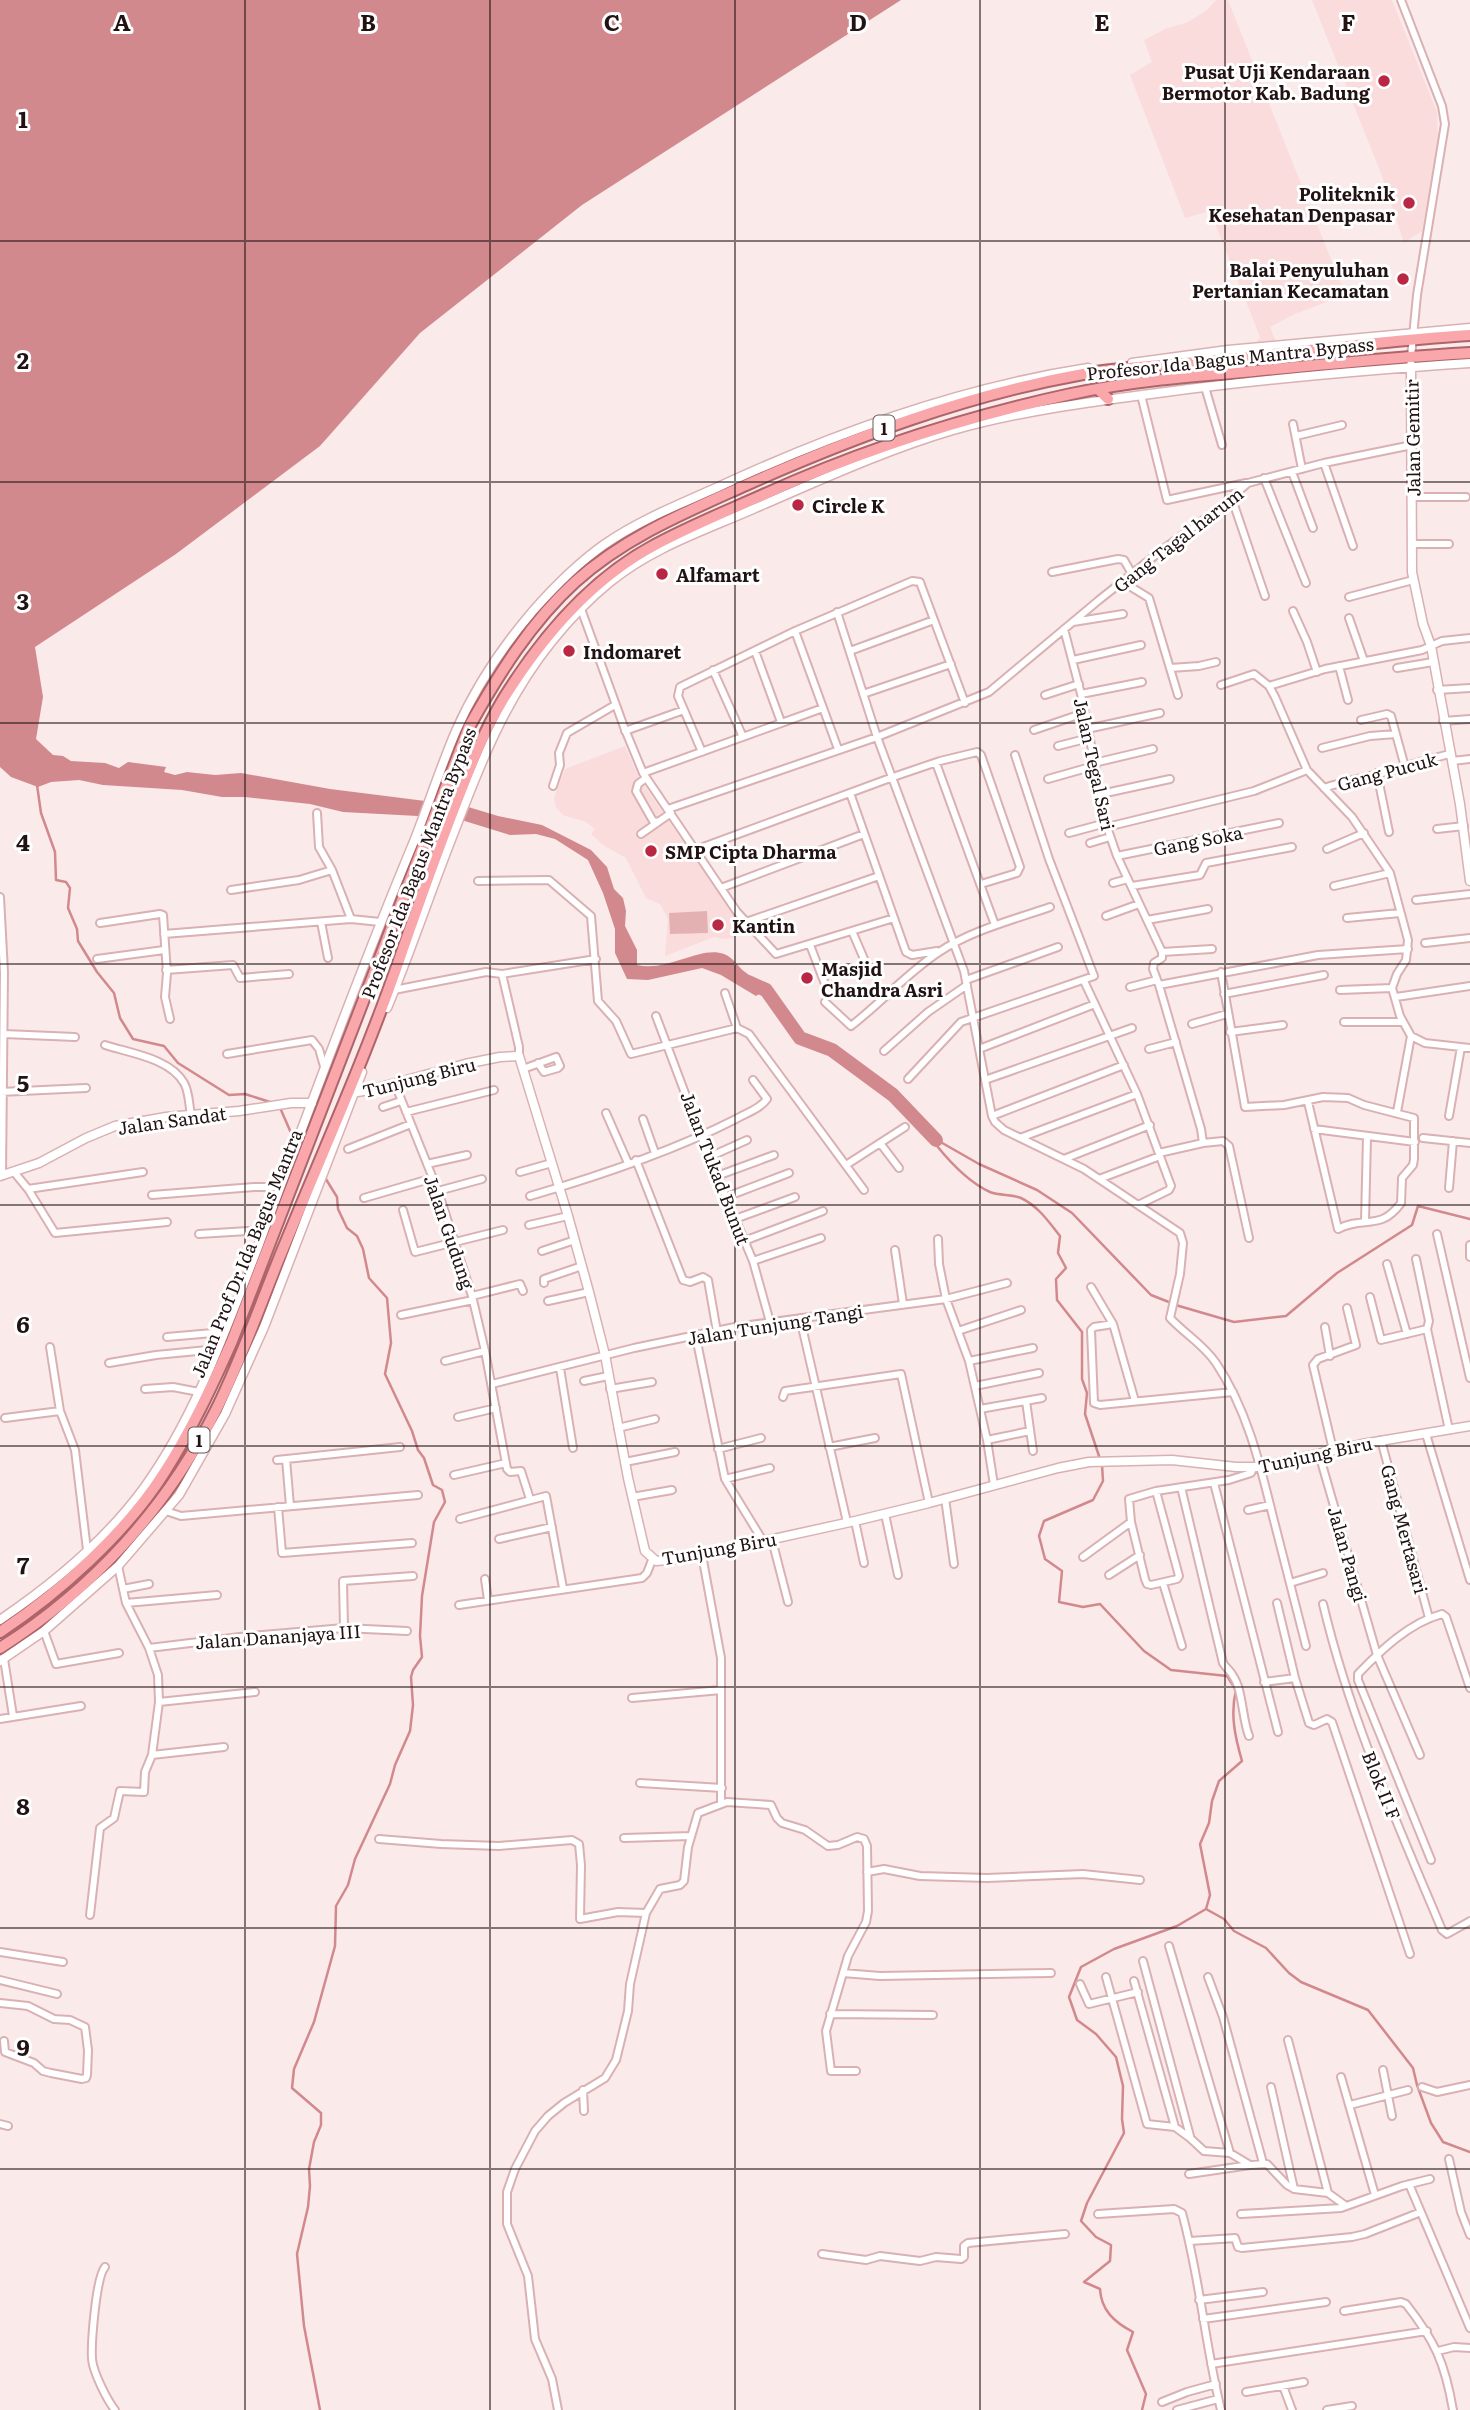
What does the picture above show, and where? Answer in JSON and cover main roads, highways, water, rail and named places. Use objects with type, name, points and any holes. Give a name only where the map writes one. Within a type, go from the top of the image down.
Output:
[{"type":"highway","name":"Profesor Ida Bagus Mantra Bypass","points":[[425,825],[469,727],[510,651],[551,606],[576,581],[611,554],[649,530],[735,485],[845,442],[1007,391],[1084,374],[1412,335],[1470,335]]},
{"type":"highway","name":"Profesor Ida Bagus Mantra Bypass","points":[[351,1093],[425,884],[450,831],[484,736],[503,700],[552,630],[579,601],[614,572],[652,546],[741,510],[857,455],[1009,409],[1098,389],[1201,375],[1411,362],[1470,353]]},
{"type":"highway","points":[[1098,389],[1108,399]]},
{"type":"highway","name":"Jalan Prof Dr Ida Bagus Mantra","points":[[0,1632],[20,1619],[86,1563],[122,1527],[146,1491],[163,1476],[191,1427],[391,910],[410,878],[425,825]]},
{"type":"highway","points":[[410,878],[423,872],[425,884]]},
{"type":"highway","name":"Jalan Prof Dr Ida Bagus Mantra","points":[[1,1656],[93,1576],[162,1507],[202,1437],[244,1346],[351,1093]]},
{"type":"highway","points":[[228,1336],[244,1346]]},
{"type":"highway","points":[[162,1507],[174,1501]]},
{"type":"waterway","points":[[37,785],[41,813],[55,852],[56,880],[66,882],[70,888],[68,908],[77,929],[78,941],[114,993],[120,1018],[133,1039],[164,1046],[178,1063],[229,1095],[245,1094],[273,1103]]},
{"type":"waterway","points":[[748,982],[766,990],[800,1038],[832,1050],[893,1095],[936,1140]]},
{"type":"waterway","points":[[281,1110],[295,1142]]},
{"type":"waterway","points":[[936,1140],[942,1152],[968,1178],[990,1192],[1027,1201],[1060,1236],[1058,1253],[1066,1268],[1056,1279],[1057,1300],[1082,1332],[1082,1379],[1087,1393],[1085,1414],[1100,1459]]},
{"type":"waterway","points":[[937,1140],[979,1164],[1037,1190],[1072,1213],[1151,1295],[1234,1322],[1286,1316],[1337,1273],[1412,1225],[1418,1206],[1470,1219]]},
{"type":"waterway","points":[[320,2410],[304,2326],[297,2254],[308,2207],[309,2169],[314,2142],[321,2125],[321,2113],[292,2088],[294,2069],[314,2022],[335,1946],[336,1906],[348,1885],[355,1859],[390,1784],[410,1731],[413,1705],[411,1677],[422,1657],[422,1596],[434,1522],[445,1502],[442,1490],[433,1485],[424,1458],[385,1374],[391,1343],[387,1298],[369,1278],[363,1249],[357,1236],[347,1228],[338,1209],[337,1197],[324,1176]]},
{"type":"waterway","points":[[1102,1465],[1103,1481],[1093,1500],[1044,1521],[1039,1536],[1045,1559],[1062,1571],[1059,1602],[1083,1607],[1100,1604],[1144,1651],[1171,1670],[1227,1676],[1236,1690],[1234,1726],[1242,1761],[1219,1781],[1212,1801],[1209,1823],[1200,1844],[1210,1895],[1206,1909],[1177,1926],[1114,1949],[1081,1967],[1069,1997],[1077,2020],[1096,2034],[1116,2057],[1123,2086],[1124,2133],[1087,2203],[1081,2221],[1096,2237],[1111,2245],[1110,2261],[1084,2282],[1100,2289],[1103,2303],[1110,2315],[1133,2332],[1127,2350],[1146,2394],[1142,2410]]},
{"type":"waterway","points":[[1206,1909],[1224,1919],[1234,1931],[1266,1948],[1301,1982],[1368,2010],[1413,2068],[1431,2123],[1443,2142],[1470,2152]]},
{"type":"place","name":"Pusat Uji Kendaraan Bermotor Kab. Badung","points":[[1384,81]]},
{"type":"place","name":"Politeknik Kesehatan Denpasar","points":[[1409,203]]},
{"type":"place","name":"Balai Penyuluhan Pertanian Kecamatan","points":[[1403,279]]},
{"type":"place","name":"Circle K","points":[[798,505]]},
{"type":"place","name":"Alfamart","points":[[662,574]]},
{"type":"place","name":"Indomaret","points":[[569,651]]},
{"type":"place","name":"SMP Cipta Dharma","points":[[651,851]]},
{"type":"place","name":"Kantin","points":[[718,925]]},
{"type":"place","name":"Masjid Chandra Asri","points":[[807,978]]}]
